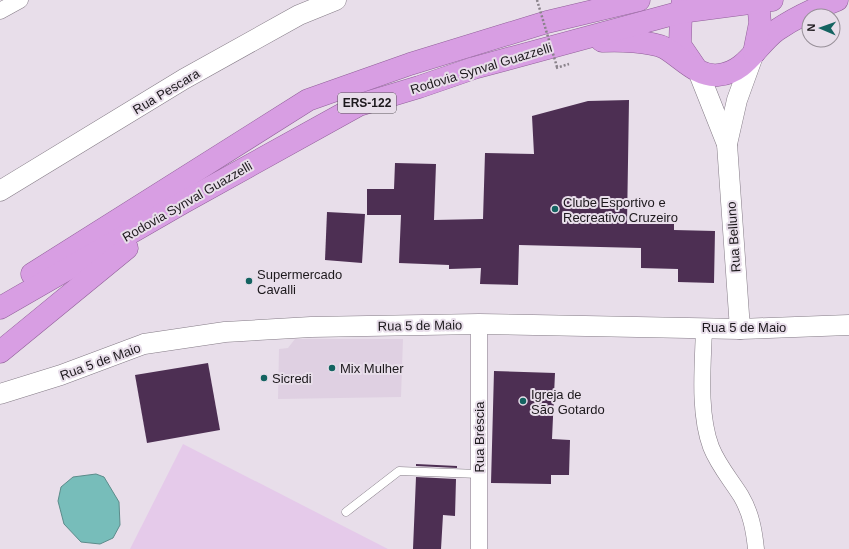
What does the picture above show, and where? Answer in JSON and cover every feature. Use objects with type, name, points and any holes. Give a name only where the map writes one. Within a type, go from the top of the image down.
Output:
[{"type":"highway","name":"Rodovia Synval Guazzelli","points":[[0,308],[124,237],[178,194],[308,100],[410,64],[540,24],[639,0]]},
{"type":"highway","points":[[567,42],[624,40],[663,47],[698,71],[718,75],[739,69],[776,31],[810,10],[837,0]]},
{"type":"highway","name":"Rodovia Synval Guazzelli","points":[[0,293],[178,194],[359,105],[419,87],[474,68],[567,42],[682,6],[762,1]]},
{"type":"highway","points":[[754,53],[760,23],[762,1]]},
{"type":"highway","points":[[682,6],[680,44],[698,71]]},
{"type":"highway","points":[[0,352],[88,279],[178,194]]},
{"type":"highway","points":[[88,279],[124,237]]},
{"type":"street","points":[[0,11],[20,0]]},
{"type":"street","name":"Rua Pescara","points":[[0,191],[184,79],[299,15],[336,0]]},
{"type":"street","name":"Rua Belluno","points":[[740,329],[727,144],[737,100],[754,53]]},
{"type":"street","name":"Rua Belluno","points":[[698,71],[727,144]]},
{"type":"street","name":"Rua 5 de Maio","points":[[0,394],[61,375],[144,344],[225,332],[311,327],[479,324],[740,329],[849,325]]},
{"type":"street","name":"Rua Bréscia","points":[[479,324],[479,549]]},
{"type":"street","points":[[704,328],[703,415],[711,447],[724,473],[742,497],[752,520],[756,549]]},
{"type":"lane","points":[[346,512],[399,471],[479,474]]},
{"type":"path","points":[[537,0],[557,67]]},
{"type":"shaded area","points":[[295,339],[403,339],[401,397],[278,399],[279,349],[288,348]]},
{"type":"shaded area","points":[[183,444],[388,549],[130,549]]},
{"type":"shaded area","points":[[96,474],[104,477],[119,502],[120,525],[113,538],[100,544],[81,542],[64,524],[58,501],[61,487],[73,477]]},
{"type":"building","points":[[629,100],[627,224],[674,224],[674,230],[715,231],[714,283],[678,282],[678,269],[641,268],[641,248],[519,245],[518,285],[480,284],[481,268],[449,269],[449,265],[399,263],[401,215],[367,215],[367,189],[394,189],[395,163],[436,164],[434,220],[483,219],[485,153],[534,154],[532,116],[588,101]]},
{"type":"building","points":[[327,212],[365,214],[362,263],[325,260]]},
{"type":"building","points":[[208,363],[220,430],[147,443],[135,375]]},
{"type":"building","name":"Igreja de São Gotardo","points":[[494,371],[555,373],[552,439],[570,440],[569,475],[551,475],[551,484],[491,483]]},
{"type":"building","points":[[416,464],[457,466],[457,468],[416,466]]},
{"type":"building","points":[[416,477],[456,479],[455,516],[443,515],[441,549],[413,549]]},
{"type":"place","name":"Clube Esportivo e Recreativo Cruzeiro","points":[[555,209]]},
{"type":"place","name":"Supermercado Cavalli","points":[[249,281]]},
{"type":"place","name":"Mix Mulher","points":[[332,368]]},
{"type":"place","name":"Sicredi","points":[[264,378]]},
{"type":"place","name":"Igreja de São Gotardo","points":[[523,401]]}]
